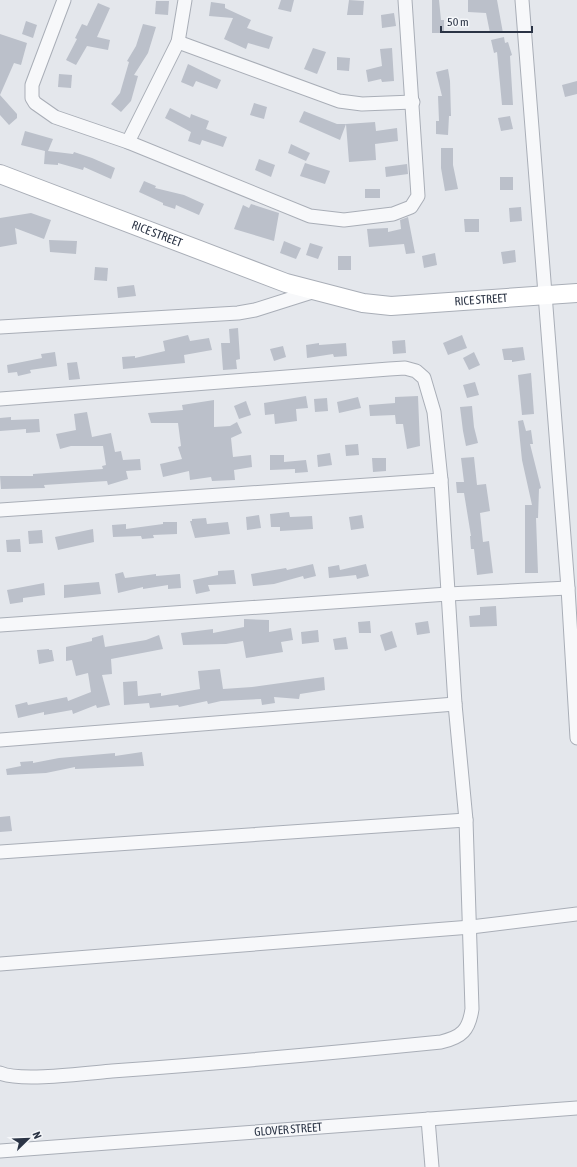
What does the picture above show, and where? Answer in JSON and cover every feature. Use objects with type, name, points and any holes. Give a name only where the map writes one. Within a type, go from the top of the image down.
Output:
[{"type":"street","points":[[64,0],[32,85],[32,98],[39,107],[55,117],[128,142],[310,216],[344,220],[380,216],[405,210],[411,207],[418,196],[406,0]]},
{"type":"street","points":[[128,142],[178,42],[185,0]]},
{"type":"street","points":[[522,0],[568,588],[577,738]]},
{"type":"street","points":[[178,42],[339,101],[362,104],[413,102]]},
{"type":"street","name":"RICE STREET","points":[[0,174],[286,283],[363,303],[391,306],[577,293]]},
{"type":"street","points":[[0,327],[238,313],[265,307],[315,291]]},
{"type":"street","points":[[0,399],[405,368],[416,371],[424,378],[434,412],[441,480],[455,704],[466,820],[471,927],[472,1009],[471,1021],[465,1031],[446,1041],[228,1062],[52,1076],[15,1076],[0,1074]]},
{"type":"street","points":[[0,510],[441,480]]},
{"type":"street","points":[[0,625],[448,594],[568,588]]},
{"type":"street","points":[[0,740],[455,704]]},
{"type":"street","points":[[0,852],[466,820]]},
{"type":"street","points":[[0,964],[471,927],[577,914]]},
{"type":"street","name":"GLOVER STREET","points":[[0,1151],[577,1108]]},
{"type":"street","points":[[428,1119],[432,1167]]},
{"type":"building","points":[[281,0],[294,0],[291,12],[278,9]]},
{"type":"building","points":[[349,0],[364,1],[363,15],[347,15]]},
{"type":"building","points":[[432,0],[439,0],[441,20],[444,20],[444,33],[432,33]]},
{"type":"building","points":[[468,0],[497,0],[503,33],[490,33],[486,13],[468,12]]},
{"type":"building","points":[[156,1],[169,1],[168,15],[155,14]]},
{"type":"building","points":[[211,2],[225,4],[225,8],[251,20],[247,28],[273,37],[269,49],[248,43],[246,49],[224,39],[233,18],[209,16]]},
{"type":"building","points":[[98,3],[110,8],[97,37],[110,40],[108,50],[87,46],[76,65],[66,60],[77,39],[75,38],[82,24],[87,26]]},
{"type":"building","points":[[394,13],[396,26],[382,28],[381,15]]},
{"type":"building","points":[[26,21],[37,25],[33,38],[22,34]]},
{"type":"building","points":[[143,24],[156,27],[148,53],[134,75],[138,76],[131,101],[121,112],[111,104],[120,93],[129,62],[127,61],[136,46]]},
{"type":"building","points":[[0,34],[27,43],[21,65],[14,63],[0,95]]},
{"type":"building","points":[[504,37],[505,43],[508,42],[512,55],[510,56],[513,105],[502,105],[497,52],[494,53],[491,40]]},
{"type":"building","points":[[313,48],[326,52],[317,74],[304,69]]},
{"type":"building","points":[[392,48],[394,81],[382,82],[381,79],[368,82],[366,70],[382,66],[380,49]]},
{"type":"building","points":[[337,57],[350,58],[349,71],[337,70]]},
{"type":"building","points":[[188,64],[221,80],[217,89],[196,81],[193,87],[181,82]]},
{"type":"building","points":[[448,69],[450,81],[451,116],[449,116],[448,135],[436,134],[436,121],[439,121],[438,96],[442,96],[436,72]]},
{"type":"building","points":[[59,74],[72,75],[71,88],[58,87]]},
{"type":"building","points":[[577,81],[577,94],[565,97],[562,85]]},
{"type":"building","points":[[0,95],[17,114],[17,118],[9,125],[0,115]]},
{"type":"building","points":[[254,103],[267,107],[264,119],[250,115]]},
{"type":"building","points":[[170,108],[190,118],[191,114],[209,121],[206,129],[227,137],[223,147],[202,140],[200,145],[188,141],[191,132],[165,118]]},
{"type":"building","points":[[304,111],[337,124],[346,124],[340,140],[299,122]]},
{"type":"building","points":[[510,116],[513,129],[501,131],[498,118]]},
{"type":"building","points":[[375,122],[376,131],[397,128],[398,141],[375,144],[376,160],[349,162],[346,124]]},
{"type":"building","points":[[25,131],[53,139],[48,151],[73,154],[74,152],[115,168],[111,179],[84,167],[83,170],[58,163],[58,165],[44,164],[45,151],[21,145]]},
{"type":"building","points":[[291,144],[310,153],[306,161],[288,153]]},
{"type":"building","points":[[441,148],[453,148],[453,165],[458,189],[445,191],[441,168]]},
{"type":"building","points":[[259,159],[275,165],[271,177],[255,170]]},
{"type":"building","points":[[305,163],[330,171],[325,184],[300,176]]},
{"type":"building","points":[[407,164],[408,174],[386,177],[385,167]]},
{"type":"building","points":[[500,177],[513,177],[513,190],[500,190]]},
{"type":"building","points":[[144,181],[156,186],[155,188],[184,195],[204,204],[199,215],[176,205],[175,209],[163,205],[163,203],[139,192]]},
{"type":"building","points":[[365,189],[380,189],[380,198],[365,198]]},
{"type":"building","points":[[251,204],[279,213],[274,241],[234,229],[243,205],[249,208]]},
{"type":"building","points":[[521,207],[522,221],[510,222],[509,208]]},
{"type":"building","points":[[31,213],[51,220],[44,239],[15,228],[17,244],[0,247],[0,218]]},
{"type":"building","points":[[408,217],[415,253],[406,254],[404,244],[369,247],[367,229],[388,228],[388,232],[401,229],[400,220]]},
{"type":"building","points":[[464,219],[479,219],[479,232],[465,232]]},
{"type":"building","points":[[49,240],[77,241],[76,254],[50,252]]},
{"type":"building","points":[[284,241],[301,248],[296,259],[280,253]]},
{"type":"building","points":[[310,243],[323,247],[318,259],[306,255]]},
{"type":"building","points":[[515,250],[516,262],[503,264],[501,252]]},
{"type":"building","points":[[435,253],[437,265],[424,268],[422,256]]},
{"type":"building","points":[[338,256],[351,256],[351,270],[338,270]]},
{"type":"building","points":[[95,267],[108,268],[107,281],[94,280]]},
{"type":"building","points":[[134,285],[136,296],[118,298],[117,287]]},
{"type":"building","points":[[238,328],[240,359],[236,360],[237,369],[223,370],[221,343],[230,343],[229,329]]},
{"type":"building","points":[[188,335],[190,341],[209,338],[212,350],[184,355],[185,363],[123,369],[122,357],[135,356],[135,358],[165,351],[163,341]]},
{"type":"building","points":[[462,335],[467,348],[448,355],[443,343]]},
{"type":"building","points":[[405,340],[406,353],[393,354],[392,341]]},
{"type":"building","points":[[319,343],[319,345],[346,343],[347,356],[334,357],[333,354],[307,358],[306,345]]},
{"type":"building","points":[[283,346],[286,357],[274,361],[270,349]]},
{"type":"building","points":[[523,347],[525,360],[512,362],[512,360],[504,360],[502,349]]},
{"type":"building","points":[[55,352],[57,366],[30,370],[31,373],[18,376],[17,372],[8,373],[7,365],[42,358],[41,354]]},
{"type":"building","points":[[474,352],[480,365],[469,370],[463,358]]},
{"type":"building","points":[[77,362],[80,379],[69,380],[67,363]]},
{"type":"building","points":[[531,373],[534,414],[522,415],[518,375]]},
{"type":"building","points":[[475,382],[479,395],[467,398],[463,385]]},
{"type":"building","points":[[306,396],[308,408],[296,409],[297,421],[275,424],[274,414],[265,415],[264,403]]},
{"type":"building","points":[[418,396],[420,446],[407,449],[403,424],[396,424],[395,415],[370,416],[369,405],[395,403],[395,397]]},
{"type":"building","points":[[358,397],[361,408],[339,413],[337,402]]},
{"type":"building","points":[[327,398],[328,411],[315,412],[314,399]]},
{"type":"building","points":[[214,400],[214,427],[230,426],[237,422],[242,433],[231,438],[233,457],[251,455],[252,467],[234,470],[235,480],[212,481],[211,477],[190,480],[189,471],[163,477],[160,464],[182,459],[178,447],[181,446],[178,423],[151,423],[148,413],[183,410],[182,405]]},
{"type":"building","points":[[246,401],[251,415],[239,419],[234,406]]},
{"type":"building","points":[[472,406],[474,427],[478,443],[466,446],[460,407]]},
{"type":"building","points":[[87,412],[92,437],[111,433],[115,452],[121,451],[123,460],[140,459],[141,470],[126,471],[128,479],[108,485],[107,481],[44,485],[45,488],[1,489],[0,476],[33,476],[33,474],[103,469],[102,466],[106,465],[103,446],[71,446],[60,449],[56,434],[76,430],[74,414]]},
{"type":"building","points":[[11,417],[11,420],[39,419],[40,432],[26,433],[26,429],[0,431],[0,418]]},
{"type":"building","points":[[523,420],[526,431],[531,430],[533,444],[530,444],[541,488],[539,489],[538,518],[536,518],[538,573],[525,573],[525,505],[532,505],[522,460],[518,421]]},
{"type":"building","points":[[358,444],[359,455],[346,456],[345,445]]},
{"type":"building","points":[[330,453],[332,465],[318,467],[317,455]]},
{"type":"building","points":[[270,455],[284,455],[284,462],[306,460],[308,472],[295,473],[295,469],[270,470]]},
{"type":"building","points":[[474,457],[477,485],[486,484],[490,511],[480,513],[483,542],[489,541],[493,573],[477,575],[474,549],[471,549],[471,536],[464,493],[457,493],[456,482],[464,482],[461,458]]},
{"type":"building","points":[[372,458],[386,458],[386,471],[373,472]]},
{"type":"building","points":[[289,512],[290,517],[312,516],[313,529],[280,531],[280,527],[271,527],[270,514]]},
{"type":"building","points":[[259,515],[261,528],[247,530],[246,517]]},
{"type":"building","points":[[362,515],[364,528],[351,530],[349,517]]},
{"type":"building","points":[[206,518],[207,524],[228,522],[230,534],[195,538],[190,521],[192,521],[192,519]]},
{"type":"building","points":[[163,522],[177,522],[177,534],[153,535],[154,538],[142,539],[141,536],[113,537],[112,525],[126,524],[126,529],[163,524]]},
{"type":"building","points":[[93,529],[94,542],[58,550],[55,537]]},
{"type":"building","points":[[42,530],[43,543],[29,544],[28,531]]},
{"type":"building","points":[[20,539],[21,552],[7,552],[6,540]]},
{"type":"building","points":[[313,564],[316,576],[304,579],[303,576],[274,584],[253,586],[251,574],[286,568],[287,570]]},
{"type":"building","points":[[366,564],[369,576],[357,579],[356,575],[329,578],[328,567],[339,565],[340,570]]},
{"type":"building","points":[[234,570],[236,584],[208,585],[210,591],[196,594],[193,580],[218,575],[218,571]]},
{"type":"building","points":[[123,572],[125,578],[156,574],[156,576],[180,574],[181,588],[168,589],[168,585],[143,589],[143,587],[118,593],[115,574]]},
{"type":"building","points":[[99,582],[101,594],[64,598],[64,585]]},
{"type":"building","points":[[44,583],[45,595],[23,598],[23,602],[10,604],[7,590]]},
{"type":"building","points":[[496,606],[497,626],[470,627],[469,616],[480,615],[480,607]]},
{"type":"building","points":[[244,619],[269,620],[269,632],[291,628],[293,640],[281,642],[283,652],[246,658],[243,641],[226,644],[183,645],[181,633],[213,629],[213,633],[244,627]]},
{"type":"building","points":[[370,621],[371,633],[359,633],[358,622]]},
{"type":"building","points":[[428,621],[430,633],[417,635],[415,623]]},
{"type":"building","points":[[318,630],[319,642],[302,644],[301,632]]},
{"type":"building","points":[[392,631],[397,647],[385,651],[380,635]]},
{"type":"building","points":[[103,635],[105,647],[146,640],[159,635],[163,649],[111,659],[112,674],[102,675],[110,705],[97,708],[96,705],[73,714],[72,710],[44,715],[44,712],[18,718],[15,705],[27,702],[28,705],[67,697],[68,701],[91,692],[88,673],[76,676],[72,660],[66,661],[66,647],[92,641],[92,638]]},
{"type":"building","points":[[346,637],[348,649],[335,650],[333,639]]},
{"type":"building","points":[[37,650],[52,650],[54,661],[39,664]]},
{"type":"building","points":[[220,669],[223,689],[252,687],[324,677],[325,690],[300,694],[299,699],[274,697],[275,703],[262,705],[261,699],[221,701],[208,704],[207,701],[179,707],[178,705],[150,708],[149,703],[124,705],[123,682],[137,681],[138,696],[161,693],[161,696],[200,689],[198,671]]},
{"type":"building","points":[[142,752],[144,766],[75,769],[75,767],[46,773],[7,775],[6,769],[21,766],[20,762],[33,761],[33,763],[59,758],[115,753],[115,756]]},
{"type":"building","points":[[10,816],[12,831],[0,832],[0,817]]}]
